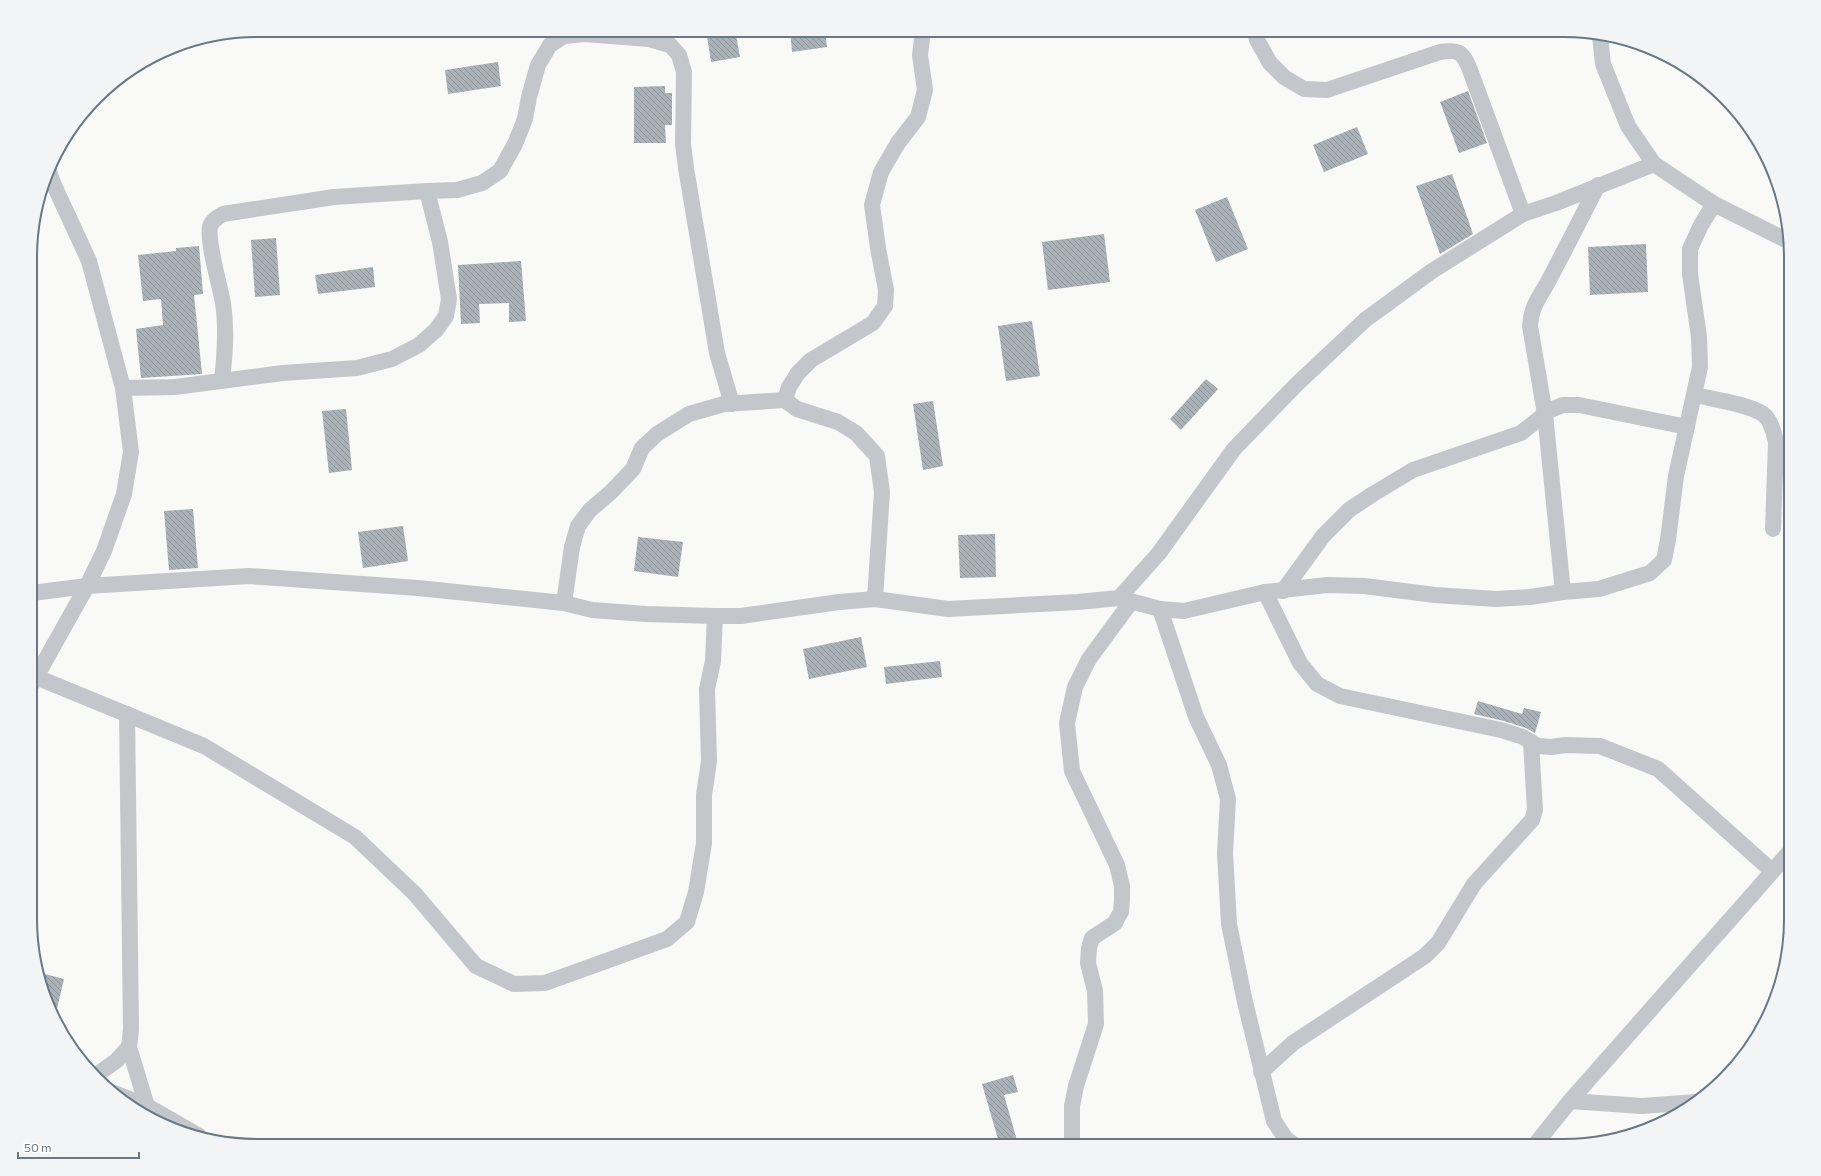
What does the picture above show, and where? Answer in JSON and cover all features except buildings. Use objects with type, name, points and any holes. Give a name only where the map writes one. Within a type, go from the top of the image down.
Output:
[{"type":"street","points":[[222,380],[226,344],[223,305],[211,238],[210,226],[214,219],[223,214],[334,197],[457,190],[482,183],[500,171],[515,144],[525,120],[529,97],[538,65],[550,45],[561,37]]},
{"type":"street","points":[[623,37],[649,39],[670,45],[679,55],[684,72],[683,144],[686,168],[717,353],[732,404]]},
{"type":"street","points":[[785,400],[795,378],[810,360],[873,323],[885,306],[886,290],[872,205],[881,172],[898,142],[918,117],[924,90],[920,55],[922,37]]},
{"type":"street","points":[[1256,37],[1270,63],[1284,77],[1304,89],[1327,90],[1440,52],[1451,50],[1459,52],[1466,59],[1523,214]]},
{"type":"street","points":[[1600,40],[1603,64],[1628,126],[1654,164],[1714,204],[1783,239]]},
{"type":"street","points":[[1072,1139],[1072,1106],[1076,1086],[1096,1024],[1095,991],[1088,963],[1089,948],[1092,938],[1115,922],[1118,918],[1121,912],[1122,898],[1122,886],[1116,865],[1072,771],[1067,723],[1075,687],[1089,659],[1125,600],[1234,449],[1297,384],[1365,320],[1432,271],[1523,214],[1556,203],[1654,164]]},
{"type":"street","points":[[37,676],[87,586],[104,551],[124,494],[131,452],[123,388],[89,261],[52,179]]},
{"type":"street","points":[[1563,592],[1545,414],[1530,326],[1531,312],[1536,301],[1548,284],[1598,185]]},
{"type":"street","points":[[123,388],[175,387],[222,380],[357,368],[392,359],[419,345],[436,330],[446,316],[449,299],[440,242],[427,191]]},
{"type":"street","points":[[37,592],[87,586],[249,576],[418,588],[564,603],[592,610],[646,614],[741,616],[839,602],[875,599],[948,609],[1125,600],[1160,609],[1184,611],[1265,592],[1334,585],[1364,586],[1435,595],[1496,599],[1530,597],[1599,589],[1650,573],[1664,560],[1676,476],[1695,395],[1700,366],[1699,337],[1690,274],[1690,249],[1701,225],[1714,204]]},
{"type":"street","points":[[1695,395],[1749,408],[1764,415],[1772,428],[1776,442],[1774,529]]},
{"type":"street","points":[[564,603],[572,547],[578,526],[590,510],[611,492],[632,470],[642,448],[656,434],[689,414],[724,404],[785,400],[797,409],[838,422],[856,433],[877,456],[882,492],[875,599]]},
{"type":"street","points":[[1283,591],[1323,536],[1349,510],[1413,470],[1521,433],[1545,414],[1564,405],[1579,405],[1687,427]]},
{"type":"street","points":[[1265,592],[1300,663],[1317,684],[1340,696],[1501,730],[1523,737],[1538,746],[1552,747],[1565,744],[1600,746],[1658,769],[1772,871]]},
{"type":"street","points":[[1160,609],[1196,717],[1218,764],[1228,799],[1225,853],[1229,924],[1261,1072],[1274,1121],[1286,1139]]},
{"type":"street","points":[[37,682],[127,714],[204,746],[356,837],[415,894],[476,966],[514,984],[545,983],[666,939],[687,922],[696,892],[704,843],[704,796],[709,761],[707,689],[713,661],[715,616]]},
{"type":"street","points":[[127,714],[131,1029],[129,1047],[147,1106]]},
{"type":"street","points":[[1261,1072],[1293,1043],[1425,956],[1438,942],[1474,884],[1532,820],[1535,810],[1531,742]]},
{"type":"street","points":[[1540,1139],[1570,1101],[1784,857]]},
{"type":"street","points":[[100,1072],[116,1061],[129,1047]]},
{"type":"street","points":[[133,1100],[147,1106],[178,1124]]},
{"type":"street","points":[[1570,1101],[1642,1106],[1684,1103]]}]
